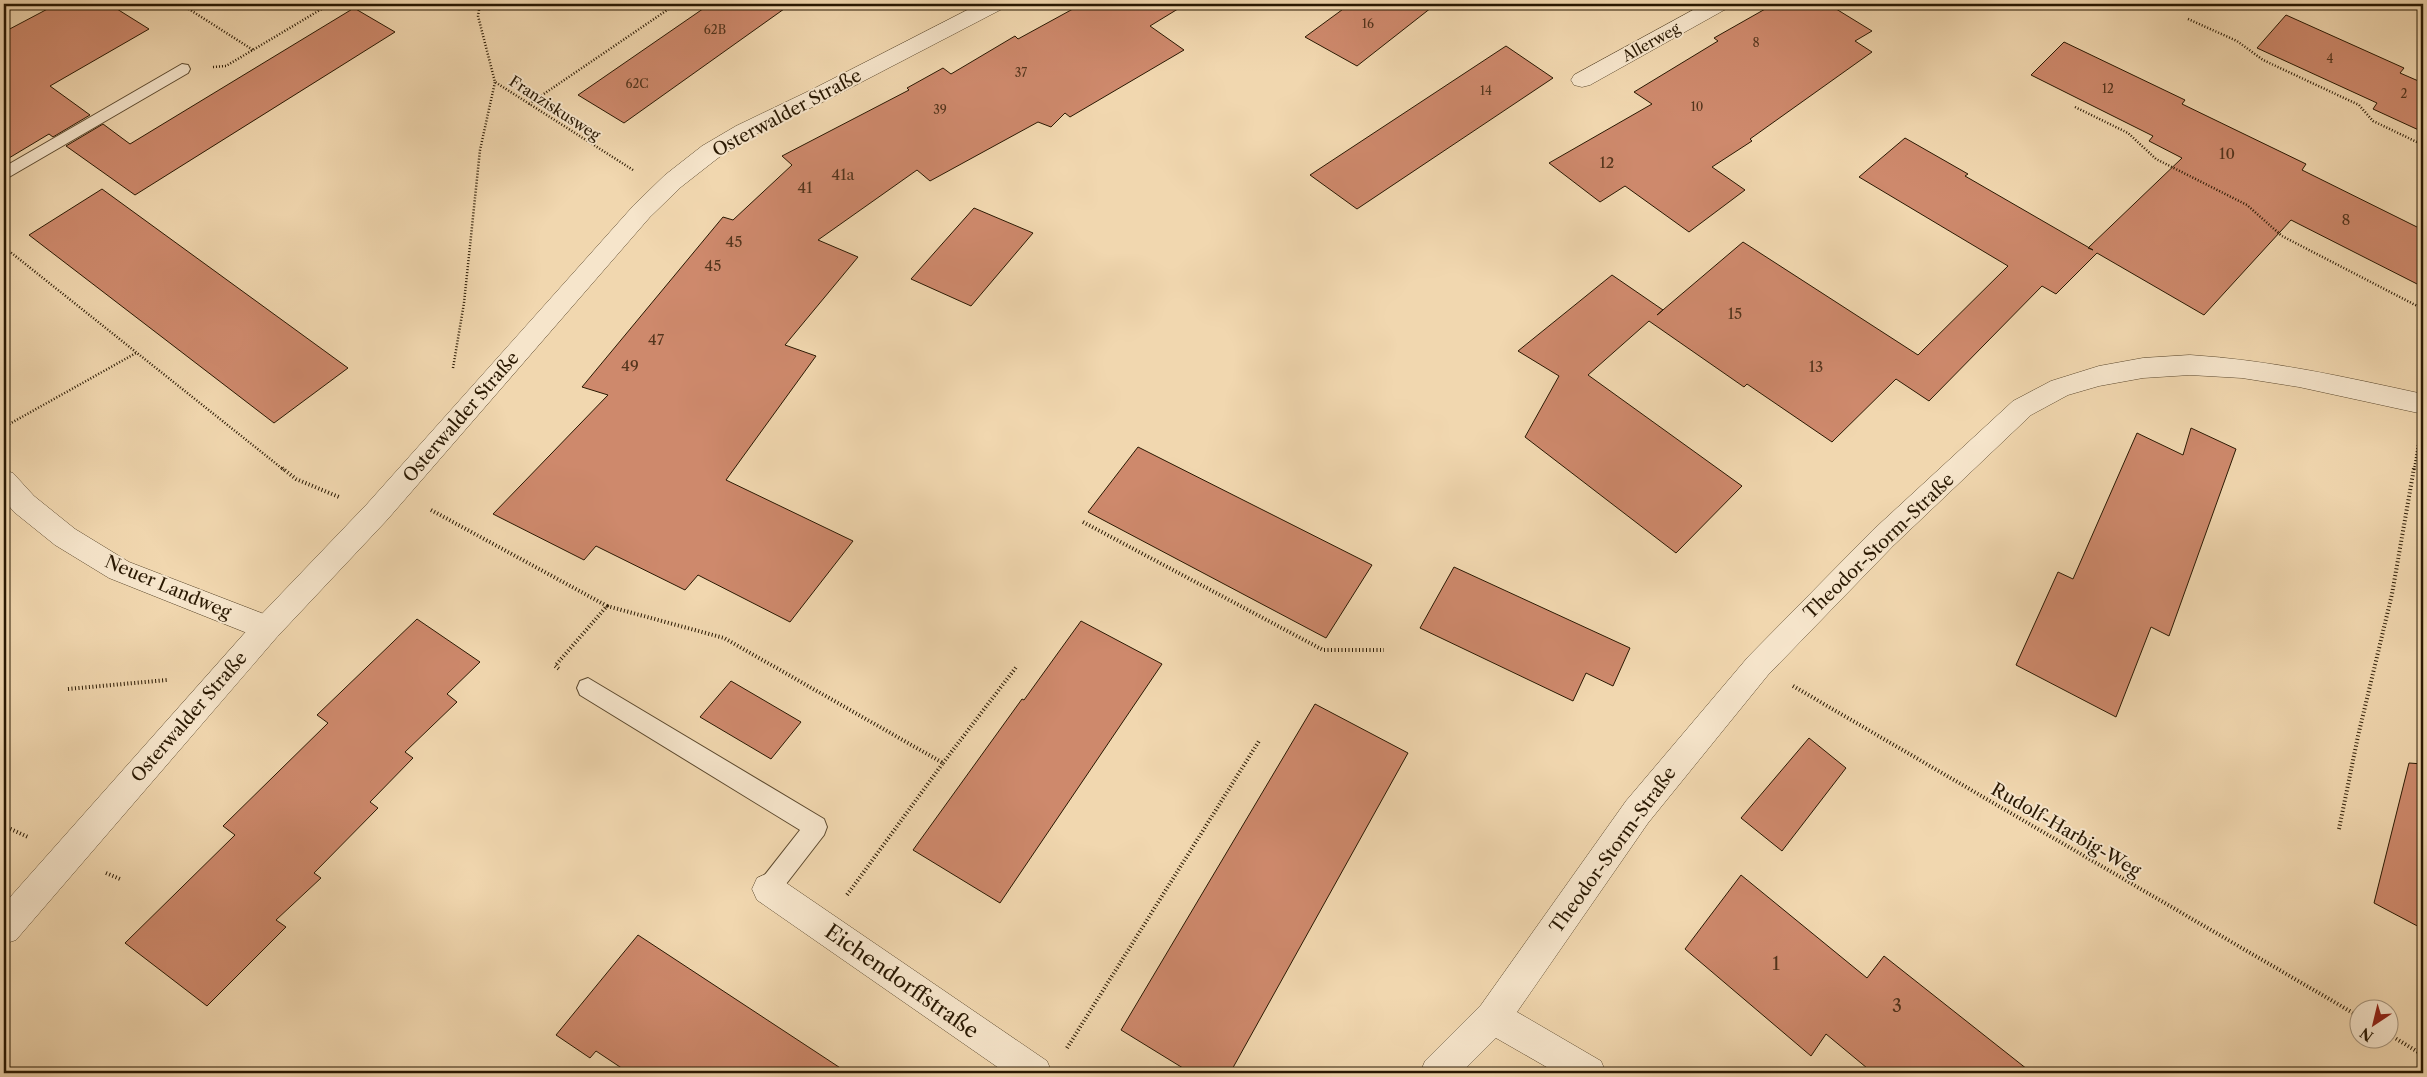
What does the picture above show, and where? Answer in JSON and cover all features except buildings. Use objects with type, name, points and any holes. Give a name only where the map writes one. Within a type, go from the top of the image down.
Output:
[{"type":"street","name":"Osterwalder Straße","points":[[4,928],[267,628],[377,512],[642,211],[673,181],[710,152],[744,131],[821,94],[996,4]]},
{"type":"street","name":"Allerweg","points":[[1582,80],[1719,4]]},
{"type":"street","name":"Theodor-Storm-Straße","points":[[1493,1017],[1637,812],[1758,666],[1884,538],[2022,408],[2060,388],[2099,376],[2134,370],[2199,365],[2242,368],[2299,377],[2423,404]]},
{"type":"street","name":"Neuer Landweg","points":[[4,481],[24,504],[66,537],[119,570],[267,628]]},
{"type":"street","name":"Eichendorffstraße","points":[[768,889],[824,927],[1048,1065]]},
{"type":"street","points":[[1437,1073],[1493,1017],[1589,1073]]},
{"type":"lane","points":[[4,174],[182,69]]},
{"type":"lane","points":[[588,688],[816,827],[768,889]]},
{"type":"path","points":[[182,4],[253,50]]},
{"type":"path","points":[[182,69],[226,66],[330,4]]},
{"type":"path","name":"Franziskusweg","points":[[480,4],[478,16],[495,82],[638,173]]},
{"type":"path","points":[[529,104],[676,4]]},
{"type":"path","points":[[2188,19],[2237,41],[2263,60],[2359,105],[2373,121],[2423,145]]},
{"type":"path","points":[[452,372],[464,303],[480,150],[495,82]]},
{"type":"path","points":[[2075,107],[2128,133],[2156,159],[2247,205],[2282,236],[2423,309]]},
{"type":"path","points":[[4,247],[296,479],[341,497]]},
{"type":"path","points":[[4,427],[136,353]]},
{"type":"path","points":[[2339,829],[2358,736],[2392,594],[2420,436]]},
{"type":"path","points":[[428,508],[607,606],[724,638],[943,763]]},
{"type":"path","points":[[1083,522],[1323,650],[1384,650]]},
{"type":"path","points":[[588,688],[555,666],[607,606]]},
{"type":"path","points":[[824,927],[1016,666]]},
{"type":"path","name":"Rudolf-Harbig-Weg","points":[[1758,666],[2350,1011]]},
{"type":"path","points":[[68,690],[174,680]]},
{"type":"path","points":[[1048,1065],[1259,741]]},
{"type":"path","points":[[2400,1041],[2423,1055]]}]
